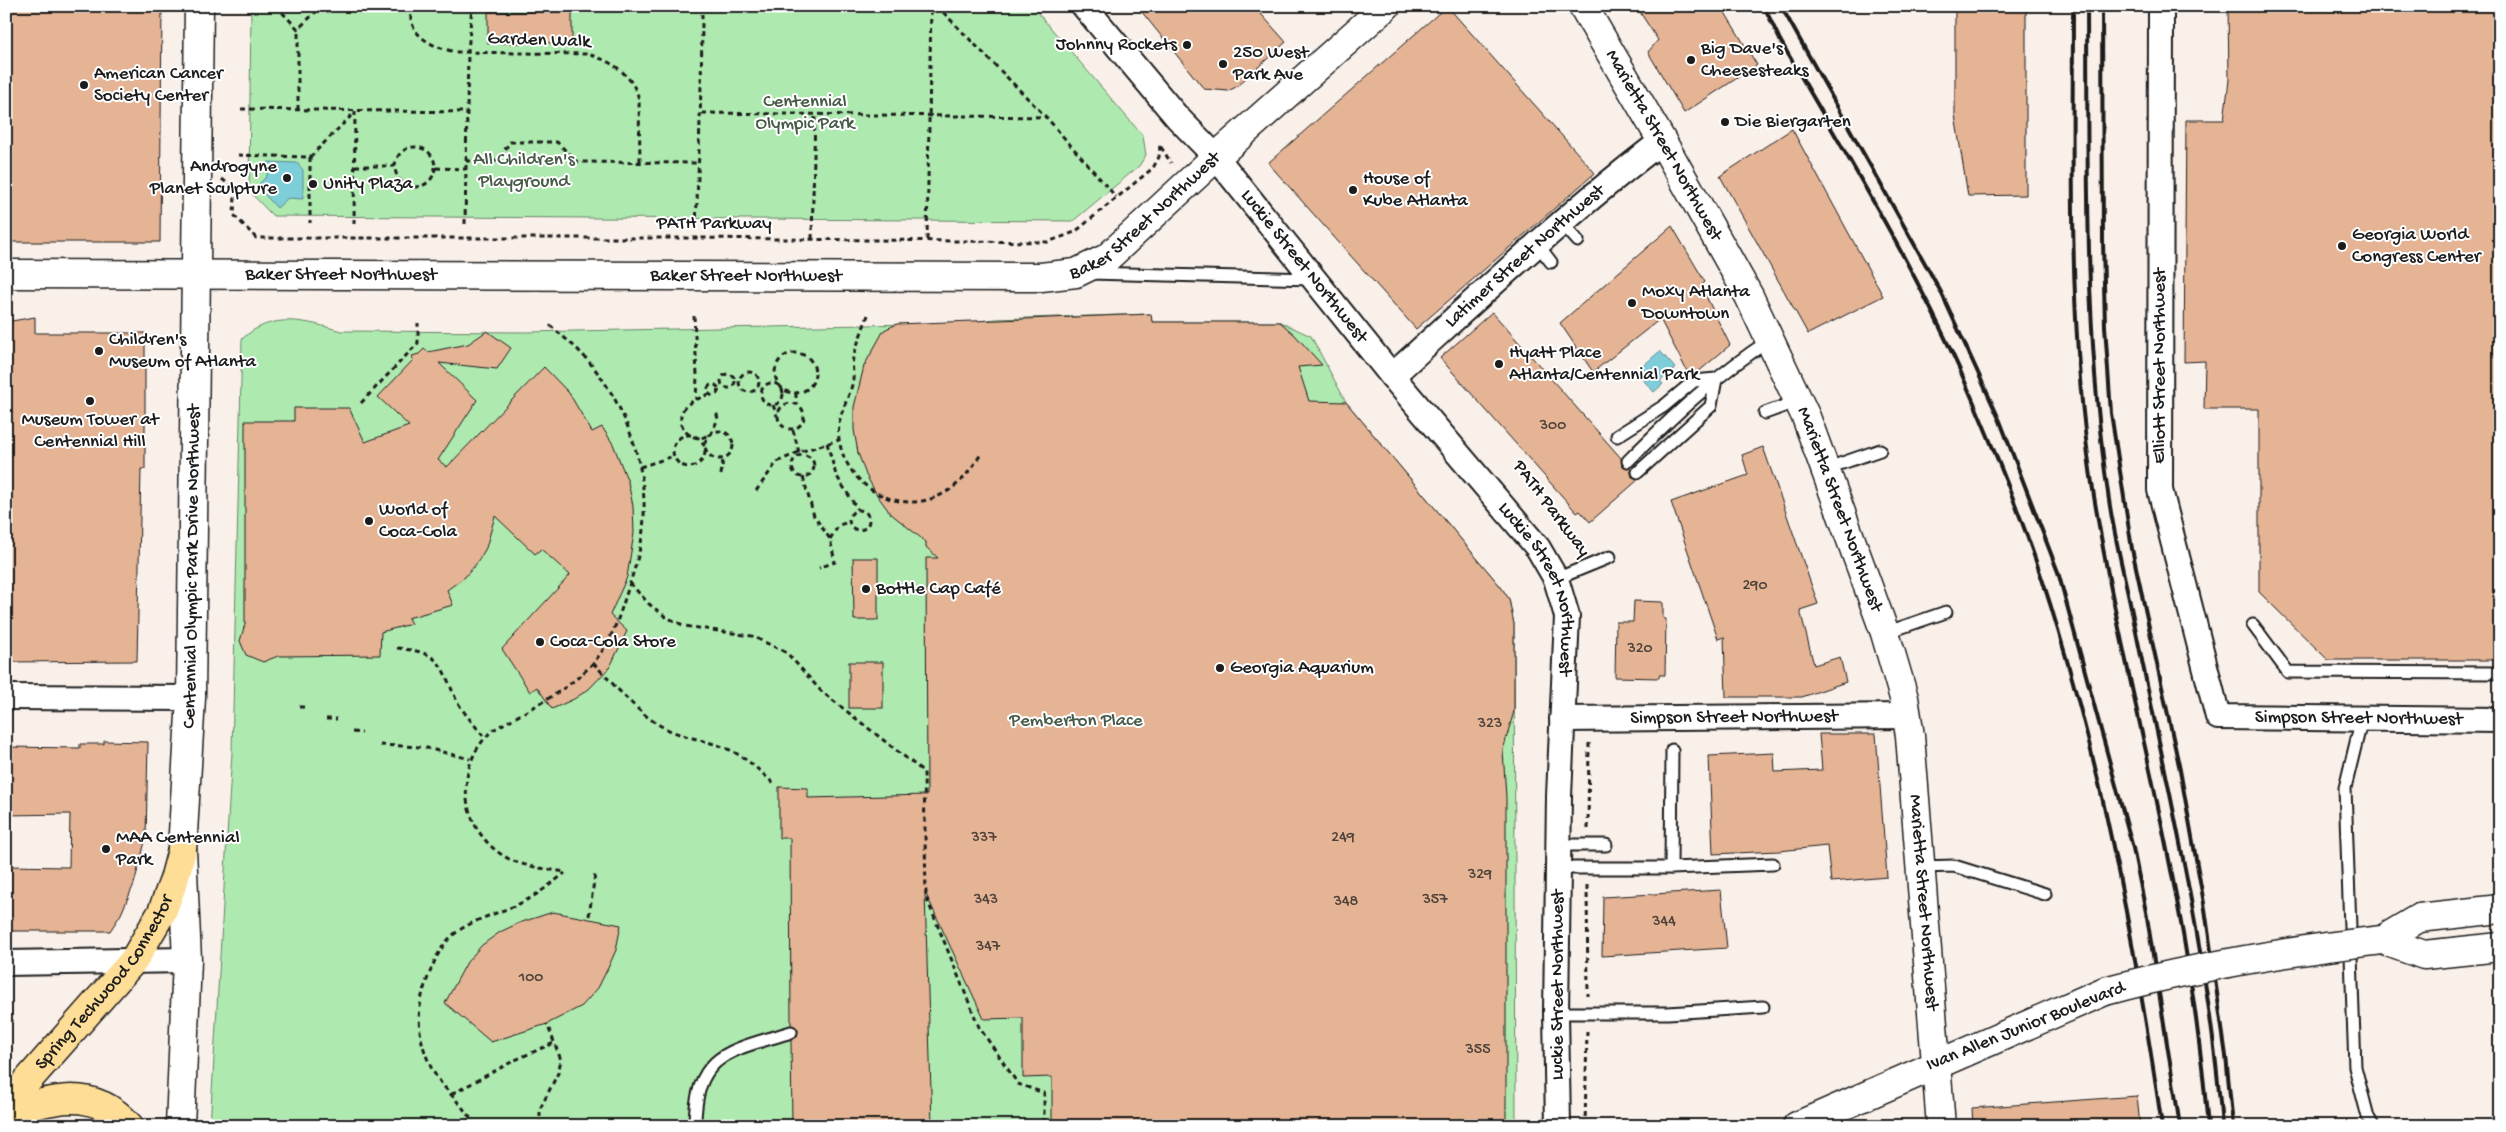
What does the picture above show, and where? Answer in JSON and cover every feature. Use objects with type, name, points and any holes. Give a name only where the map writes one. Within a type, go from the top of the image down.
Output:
[{"type":"main road","name":"Centennial Olympic Park Drive Northwest","points":[[180,1126],[187,960],[182,850],[191,698],[198,6]]},
{"type":"main road","name":"Baker Street Northwest","points":[[6,274],[1041,277],[1076,273],[1107,258],[1216,157],[1386,6]]},
{"type":"main road","name":"Marietta Street Northwest","points":[[1583,6],[1749,296],[1798,401],[1885,633],[1907,716],[1941,1126]]},
{"type":"main road","name":"Spring Techwood Connector","points":[[6,1105],[134,960],[162,912],[174,880],[182,850]]},
{"type":"main road","name":"Ivan Allen Junior Boulevard","points":[[1797,1126],[1936,1063],[2105,991],[2170,973],[2245,958],[2382,940],[2419,918],[2500,910]]},
{"type":"main road","name":"Ivan Allen Junior Boulevard","points":[[2382,940],[2424,955],[2500,947]]},
{"type":"main road","points":[[6,1114],[42,1102],[86,1100],[102,1104],[117,1113],[129,1126]]},
{"type":"street","name":"Luckie Street Northwest","points":[[1084,6],[1177,117],[1216,157],[1392,376],[1538,548],[1556,579],[1567,616],[1562,719],[1556,1013],[1558,1126]]},
{"type":"street","name":"Elliott Street Northwest","points":[[2161,7],[2160,490],[2218,717]]},
{"type":"street","name":"Latimer Street Northwest","points":[[1392,376],[1544,253],[1562,222],[1626,168],[1662,141]]},
{"type":"street","points":[[6,698],[191,698]]},
{"type":"street","name":"Simpson Street Northwest","points":[[1562,719],[1907,716]]},
{"type":"street","name":"Simpson Street Northwest","points":[[2218,717],[2500,720]]},
{"type":"street","points":[[6,963],[187,960]]},
{"type":"lane","points":[[1562,222],[1578,241]]},
{"type":"lane","points":[[1076,273],[1314,279]]},
{"type":"lane","points":[[1628,461],[1672,417],[1716,379],[1770,340]]},
{"type":"lane","points":[[1617,436],[1664,406],[1694,381],[1716,379]]},
{"type":"lane","points":[[1638,472],[1711,406],[1716,379]]},
{"type":"lane","points":[[1765,413],[1798,401]]},
{"type":"lane","points":[[1664,406],[1672,417]]},
{"type":"lane","points":[[1825,469],[1880,450]]},
{"type":"lane","points":[[1556,579],[1610,557]]},
{"type":"lane","points":[[1885,633],[1946,612]]},
{"type":"lane","points":[[2253,625],[2288,672],[2500,673]]},
{"type":"lane","points":[[2362,718],[2345,788],[2355,1067],[2368,1117],[2373,1126]]},
{"type":"lane","points":[[1671,868],[1672,750]]},
{"type":"lane","points":[[1559,856],[1588,845],[1606,845]]},
{"type":"lane","points":[[1559,856],[1588,868],[1671,868],[1773,864]]},
{"type":"lane","points":[[1921,867],[1954,866],[2045,894]]},
{"type":"lane","points":[[1556,1013],[1668,1013],[1763,1007]]},
{"type":"lane","points":[[695,1126],[699,1086],[717,1059],[729,1052],[791,1032]]},
{"type":"path","points":[[276,6],[298,29],[298,110]]},
{"type":"path","points":[[298,29],[322,6]]},
{"type":"path","name":"Garden Walk","points":[[412,6],[413,25],[425,41],[442,49],[468,52],[575,53],[604,58],[618,68],[636,89],[639,99],[640,162]]},
{"type":"path","points":[[465,224],[468,52],[472,6]]},
{"type":"path","points":[[696,226],[696,163],[702,113],[702,6]]},
{"type":"path","points":[[927,240],[931,6]]},
{"type":"path","points":[[937,6],[1046,117],[1116,198]]},
{"type":"path","points":[[241,109],[467,112]]},
{"type":"path","points":[[310,223],[310,156],[355,111]]},
{"type":"path","points":[[354,224],[355,111]]},
{"type":"path","points":[[702,113],[1046,117]]},
{"type":"path","points":[[812,239],[815,114]]},
{"type":"path","points":[[466,161],[497,161],[510,142],[557,142],[577,162],[696,163]]},
{"type":"path","name":"PATH Parkway","points":[[221,178],[238,192],[235,196],[234,214],[256,238],[812,239],[1048,242],[1075,232],[1153,168],[1160,153],[1160,144]]},
{"type":"path","points":[[413,146],[425,148],[436,162],[436,168],[431,180],[421,187],[414,188],[403,183],[398,178],[395,166],[398,155],[413,146]]},
{"type":"path","points":[[238,155],[310,156]]},
{"type":"path","points":[[354,166],[395,166]]},
{"type":"path","points":[[436,168],[466,169]]},
{"type":"path","points":[[868,315],[853,359],[853,384],[841,412],[839,440],[845,458],[865,485],[879,496],[897,501],[914,501],[945,493],[970,471],[981,454]]},
{"type":"path","points":[[694,316],[697,375],[696,401]]},
{"type":"path","points":[[361,403],[418,343],[418,323]]},
{"type":"path","points":[[475,1126],[469,1115],[430,1067],[420,1030],[418,1012],[421,992],[436,957],[453,935],[473,923],[538,894],[565,872],[511,859],[493,848],[479,833],[472,819],[467,799],[466,779],[470,759],[484,737],[575,680],[593,663],[604,649],[617,622],[642,537],[644,502],[640,467],[631,435],[613,396],[581,353],[550,326]]},
{"type":"path","points":[[716,411],[718,419],[711,434],[706,440],[704,448],[704,456],[700,462],[694,466],[686,467],[678,463],[674,456],[673,448],[682,437],[689,435],[700,438],[711,434],[718,431],[726,434],[731,440],[733,448],[729,455],[723,459],[715,459],[708,455],[704,448],[699,439],[689,435],[682,427],[681,416],[686,406],[710,394],[712,396],[718,393],[722,378],[728,374],[732,375],[739,387],[746,393],[755,391],[771,382],[777,383],[782,387],[796,393],[804,391],[814,380],[814,365],[803,354],[795,353],[781,359],[776,373],[782,387],[783,398]]},
{"type":"path","points":[[710,394],[708,388],[710,385],[713,384],[728,389],[737,382],[742,374],[752,372],[759,378],[763,400],[773,405],[777,418],[786,428],[793,429],[799,426],[804,414],[796,403],[796,393]]},
{"type":"path","points":[[773,405],[783,398]]},
{"type":"path","points":[[783,398],[789,402],[796,403]]},
{"type":"path","points":[[777,418],[782,405],[789,402]]},
{"type":"path","points":[[793,429],[799,453]]},
{"type":"path","points":[[756,491],[777,462],[839,440]]},
{"type":"path","points":[[827,443],[836,475],[858,510],[868,514],[870,524],[866,528],[856,530],[849,522],[849,516],[858,510]]},
{"type":"path","points":[[799,453],[810,457],[815,467],[813,472],[804,477]]},
{"type":"path","points":[[799,453],[795,458],[792,468],[794,473],[804,477]]},
{"type":"path","points":[[640,467],[674,456]]},
{"type":"path","points":[[721,475],[723,459]]},
{"type":"path","points":[[804,477],[814,516],[830,539],[835,562],[819,568]]},
{"type":"path","points":[[830,539],[839,525],[849,522]]},
{"type":"path","points":[[630,583],[649,604],[666,617],[685,626],[752,636],[786,654],[821,691],[924,772],[926,897],[979,1027],[1018,1084],[1044,1093],[1044,1126]]},
{"type":"path","points":[[397,648],[416,650],[437,661],[444,669],[462,710],[484,737]]},
{"type":"path","points":[[593,663],[648,718],[672,732],[724,747],[756,767],[775,786]]},
{"type":"path","points":[[299,707],[308,707]]},
{"type":"path","points":[[1588,845],[1590,719]]},
{"type":"path","points":[[326,720],[337,720]]},
{"type":"path","points":[[352,732],[362,733]]},
{"type":"path","points":[[380,744],[423,747],[470,759]]},
{"type":"path","points":[[1585,1126],[1588,1013],[1588,868]]},
{"type":"path","points":[[589,916],[595,874]]},
{"type":"path","points":[[540,1126],[540,1109],[558,1073],[561,1060],[556,1042],[547,1024]]},
{"type":"path","points":[[452,1094],[515,1060],[556,1042]]},
{"type":"green space","name":"Centennial Olympic Park","points":[[251,6],[1032,6],[1143,136],[1146,155],[1139,166],[1073,221],[273,216],[249,191]]},
{"type":"green space","name":"Pemberton Place","points":[[1151,314],[1152,322],[1280,322],[1311,336],[1346,402],[1509,599],[1514,624],[1516,1126],[210,1126],[232,752],[242,339],[253,330],[265,325],[290,321],[315,324],[341,331],[526,332],[963,323],[995,319]]},
{"type":"water","points":[[268,162],[297,163],[303,170],[303,199],[288,198],[277,208],[257,186],[267,176]]},
{"type":"water","points":[[1660,351],[1675,368],[1660,381],[1663,384],[1654,392],[1636,372]]},
{"type":"building","name":"American Cancer Society Center","points":[[6,6],[162,6],[160,242],[6,242]]},
{"type":"building","name":"250 West Park Ave","points":[[1137,6],[1254,6],[1286,42],[1236,87],[1228,91],[1204,89]]},
{"type":"building","points":[[1447,6],[1595,173],[1416,329],[1268,163]]},
{"type":"building","points":[[1636,6],[1721,6],[1757,65],[1684,113],[1648,52],[1658,40]]},
{"type":"building","points":[[1955,6],[2026,6],[2026,195],[1968,196],[1955,115]]},
{"type":"building","name":"Georgia World Congress Center","points":[[2228,6],[2500,6],[2500,660],[2328,660],[2259,592],[2259,409],[2204,409],[2205,361],[2184,362],[2186,120],[2224,120],[2229,80]]},
{"type":"building","points":[[488,12],[572,12],[572,43],[488,43]]},
{"type":"building","points":[[1792,129],[1883,296],[1808,334],[1720,176]]},
{"type":"building","name":"Moxy Atlanta Downtown","points":[[1672,226],[1705,282],[1701,286],[1730,345],[1697,373],[1689,375],[1660,319],[1593,372],[1560,323]]},
{"type":"building","points":[[1492,312],[1621,458],[1622,466],[1630,468],[1632,477],[1639,479],[1590,522],[1580,511],[1577,513],[1440,358]]},
{"type":"building","name":"Georgia Aquarium","points":[[1151,314],[1152,322],[1280,322],[1295,335],[1322,365],[1298,367],[1309,401],[1346,402],[1509,599],[1514,624],[1514,711],[1503,750],[1506,797],[1506,1126],[1052,1126],[1052,1077],[1023,1078],[1023,1018],[984,1019],[925,892],[932,1126],[792,1126],[791,1040],[797,1037],[798,1030],[791,1025],[790,838],[779,838],[779,787],[808,788],[808,798],[927,795],[926,558],[938,558],[926,547],[926,542],[890,513],[866,475],[858,453],[854,430],[854,407],[864,366],[884,330],[897,324]]},
{"type":"building","points":[[35,317],[35,333],[145,333],[145,469],[141,469],[137,661],[6,662],[6,322]]},
{"type":"building","name":"World of Coca-Cola","points":[[487,331],[511,348],[497,369],[439,363],[477,400],[438,460],[447,467],[544,367],[569,393],[592,432],[602,427],[613,444],[628,482],[633,506],[634,533],[627,577],[610,615],[627,631],[610,667],[589,689],[574,699],[552,709],[537,687],[530,692],[502,649],[570,575],[541,549],[535,554],[495,516],[486,548],[477,563],[465,577],[447,590],[453,605],[408,618],[411,624],[381,632],[380,655],[278,656],[263,662],[246,655],[240,641],[245,624],[245,421],[294,421],[294,408],[349,408],[365,442],[409,426],[378,397],[413,360],[412,356],[419,354],[424,349],[428,352],[468,344]]},
{"type":"building","points":[[1763,447],[1818,604],[1800,610],[1814,665],[1840,657],[1846,682],[1802,697],[1726,697],[1724,637],[1718,639],[1671,502],[1748,475],[1742,455]]},
{"type":"building","name":"Bottle Cap Café","points":[[853,558],[878,558],[878,620],[854,620]]},
{"type":"building","points":[[1634,601],[1663,602],[1663,618],[1666,619],[1665,675],[1659,675],[1659,678],[1615,677],[1616,622],[1633,622]]},
{"type":"building","points":[[849,662],[883,662],[883,708],[849,708]]},
{"type":"building","points":[[1819,734],[1876,734],[1887,877],[1831,882],[1827,846],[1779,851],[1713,854],[1709,756],[1774,753],[1775,772],[1822,770]]},
{"type":"building","name":"MAA Centennial Park","points":[[104,741],[148,742],[146,838],[134,884],[121,914],[110,931],[6,931],[6,866],[69,867],[70,814],[6,815],[6,747],[80,748],[80,744],[104,744]]},
{"type":"building","points":[[1721,890],[1727,948],[1602,956],[1603,897]]},
{"type":"building","points":[[553,912],[621,925],[616,950],[608,968],[598,988],[582,1006],[547,1024],[491,1042],[445,1003],[467,962],[482,945],[500,932],[519,923]]},
{"type":"building","points":[[2137,1096],[2140,1126],[1973,1126],[1972,1108]]},
{"type":"railway","points":[[1764,6],[1780,40],[1874,202],[1939,326],[1986,432],[2037,563],[2076,691],[2106,814],[2131,938],[2162,1126]]},
{"type":"railway","points":[[1781,6],[1941,292],[2000,421],[2058,572],[2133,848],[2147,917],[2180,1126]]},
{"type":"railway","points":[[2073,6],[2073,242],[2078,360],[2084,419],[2091,477],[2107,571],[2180,918],[2197,1022],[2208,1126]]},
{"type":"railway","points":[[2087,6],[2091,315],[2101,438],[2114,531],[2186,873],[2208,999],[2222,1126]]},
{"type":"railway","points":[[2102,6],[2103,241],[2105,326],[2111,413],[2132,549],[2180,770],[2205,909],[2226,1056],[2233,1126]]},
{"type":"place","name":"Johnny Rockets","points":[[1187,45]]},
{"type":"place","name":"Big Dave's Cheesesteaks","points":[[1691,60]]},
{"type":"place","name":"250 West Park Ave","points":[[1223,64]]},
{"type":"place","name":"American Cancer Society Center","points":[[84,85]]},
{"type":"place","name":"Die Biergarten","points":[[1725,122]]},
{"type":"place","name":"Androgyne Planet Sculpture","points":[[287,178]]},
{"type":"place","name":"Unity Plaza","points":[[313,184]]},
{"type":"place","name":"House of Kube Atlanta","points":[[1353,190]]},
{"type":"place","name":"Georgia World Congress Center","points":[[2342,246]]},
{"type":"place","name":"Moxy Atlanta Downtown","points":[[1632,303]]},
{"type":"place","name":"Children's Museum of Atlanta","points":[[99,351]]},
{"type":"place","name":"Hyatt Place Atlanta/Centennial Park","points":[[1499,364]]},
{"type":"place","name":"Museum Tower at Centennial Hill","points":[[90,401]]},
{"type":"place","name":"World of Coca-Cola","points":[[369,521]]},
{"type":"place","name":"Bottle Cap Café","points":[[866,589]]},
{"type":"place","name":"Coca‑Cola Store","points":[[540,642]]},
{"type":"place","name":"Georgia Aquarium","points":[[1220,668]]},
{"type":"place","name":"MAA Centennial Park","points":[[106,849]]},
{"type":"park label","name":"All Children's Playground","points":[[524,171]]}]
